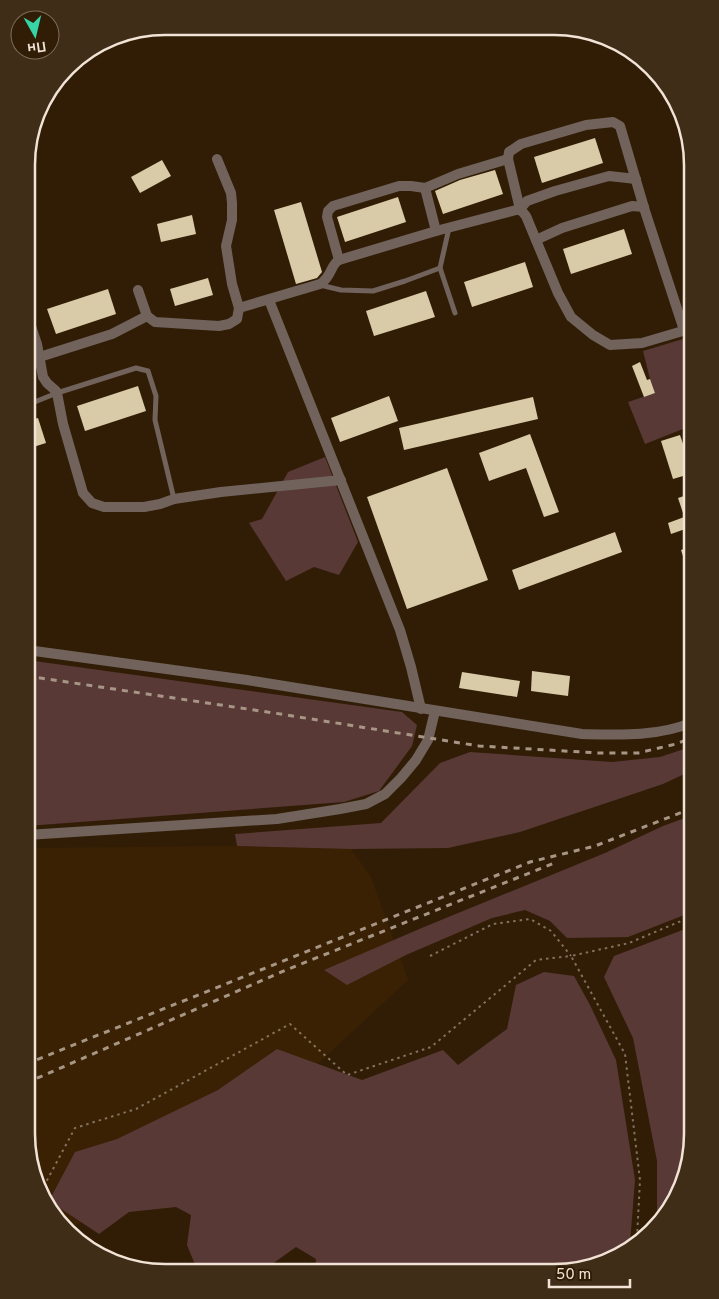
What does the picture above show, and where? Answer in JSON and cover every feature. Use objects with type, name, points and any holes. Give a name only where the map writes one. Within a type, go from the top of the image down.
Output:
[{"type":"street","points":[[684,318],[644,206],[620,126],[613,122],[586,126],[521,144],[509,152],[508,158],[520,209],[526,216],[558,293],[572,317],[593,335],[610,345],[642,343],[684,330]]},
{"type":"street","points":[[339,260],[326,218],[328,211],[333,206],[399,186],[425,188],[458,174],[508,158]]},
{"type":"street","points":[[138,290],[147,316],[155,322],[219,326],[229,324],[237,319],[239,308],[232,284],[226,246],[232,220],[231,194],[217,159]]},
{"type":"street","points":[[239,308],[320,284],[329,276],[335,262],[339,260],[436,231],[520,209],[527,201],[609,176],[636,179]]},
{"type":"street","points":[[425,188],[436,231]]},
{"type":"street","points":[[536,240],[562,228],[632,206],[644,206]]},
{"type":"street","points":[[269,300],[400,630],[421,708]]},
{"type":"street","points":[[35,359],[112,334],[147,316]]},
{"type":"street","points":[[35,340],[43,377],[57,393],[63,424],[83,493],[92,503],[104,507],[144,507],[174,499],[221,492],[341,480]]},
{"type":"street","points":[[35,651],[246,680],[582,734],[626,735],[660,732],[684,725]]},
{"type":"street","points":[[35,834],[277,819],[366,804],[385,794],[402,778],[416,760],[428,740],[435,711]]},
{"type":"lane","points":[[449,228],[440,268],[455,313]]},
{"type":"lane","points":[[320,284],[341,290],[373,291],[440,268]]},
{"type":"lane","points":[[35,402],[136,368],[148,371],[156,396],[155,420],[174,499]]},
{"type":"path","points":[[430,956],[493,924],[530,919],[552,931],[571,956],[625,1054],[640,1180],[637,1233]]},
{"type":"path","points":[[45,1184],[75,1128],[136,1109],[290,1024],[347,1075],[431,1047],[536,960],[571,956],[629,943],[684,919]]},
{"type":"shaded area","points":[[684,339],[684,429],[645,444],[628,402],[655,393],[643,351]]},
{"type":"shaded area","points":[[325,457],[358,542],[339,575],[314,567],[286,581],[249,523],[262,519],[288,472]]},
{"type":"shaded area","points":[[35,661],[402,712],[417,725],[412,746],[379,791],[344,802],[35,825]]},
{"type":"shaded area","points":[[684,749],[684,774],[663,784],[520,832],[448,848],[351,849],[237,846],[235,834],[381,823],[440,763],[470,752],[612,762],[660,757]]},
{"type":"shaded area","points":[[684,818],[684,915],[628,937],[567,938],[550,921],[525,910],[492,918],[406,955],[347,985],[324,970],[605,853]]},
{"type":"shaded area","points":[[237,846],[351,849],[371,877],[408,980],[200,1173],[73,1226],[48,1192],[37,1160],[35,1143],[35,848]]},
{"type":"shaded area","points":[[684,929],[684,1143],[682,1160],[674,1184],[667,1199],[657,1213],[657,1161],[633,1038],[604,977],[614,956]]},
{"type":"shaded area","points":[[544,972],[574,976],[616,1060],[635,1180],[630,1239],[604,1254],[580,1262],[563,1264],[316,1264],[316,1259],[296,1247],[272,1264],[195,1264],[187,1245],[191,1215],[176,1207],[129,1212],[99,1234],[57,1207],[51,1197],[75,1152],[117,1139],[218,1090],[277,1049],[362,1080],[443,1050],[458,1065],[507,1029],[516,985]]},
{"type":"building","points":[[595,138],[603,163],[542,183],[534,157]]},
{"type":"building","points":[[162,160],[171,176],[140,193],[131,177]]},
{"type":"building","points":[[495,170],[503,194],[443,214],[435,191],[460,180]]},
{"type":"building","points":[[398,197],[406,222],[345,242],[337,217]]},
{"type":"building","points":[[301,202],[322,272],[317,278],[296,284],[274,210]]},
{"type":"building","points":[[192,215],[196,234],[161,242],[157,224]]},
{"type":"building","points":[[624,229],[632,254],[571,274],[563,249]]},
{"type":"building","points":[[525,262],[533,287],[472,307],[464,282]]},
{"type":"building","points":[[208,278],[213,295],[175,306],[170,289]]},
{"type":"building","points":[[108,289],[116,314],[56,334],[47,309]]},
{"type":"building","points":[[426,291],[435,317],[374,336],[366,311]]},
{"type":"building","points":[[640,362],[647,380],[650,379],[655,393],[644,397],[632,366]]},
{"type":"building","points":[[138,386],[146,411],[85,431],[77,406]]},
{"type":"building","points":[[389,396],[398,421],[340,442],[331,418]]},
{"type":"building","points":[[533,397],[538,419],[404,450],[399,428]]},
{"type":"building","points":[[38,418],[46,443],[35,446],[35,419]]},
{"type":"building","points":[[530,434],[559,512],[544,517],[526,468],[489,481],[479,453]]},
{"type":"building","points":[[680,435],[684,447],[684,476],[673,479],[661,441]]},
{"type":"building","points":[[447,468],[488,580],[407,609],[367,497]]},
{"type":"building","points":[[684,496],[684,516],[678,498]]},
{"type":"building","points":[[684,517],[684,529],[671,534],[668,523]]},
{"type":"building","points":[[615,532],[622,552],[519,590],[512,570]]},
{"type":"building","points":[[532,671],[570,676],[568,696],[531,691]]},
{"type":"building","points":[[462,672],[520,681],[517,697],[459,688]]},
{"type":"railway","points":[[35,677],[479,746],[599,753],[638,753],[684,741]]},
{"type":"railway","points":[[35,1060],[530,862],[595,846],[684,811]]},
{"type":"railway","points":[[35,1079],[286,970],[557,862]]}]
